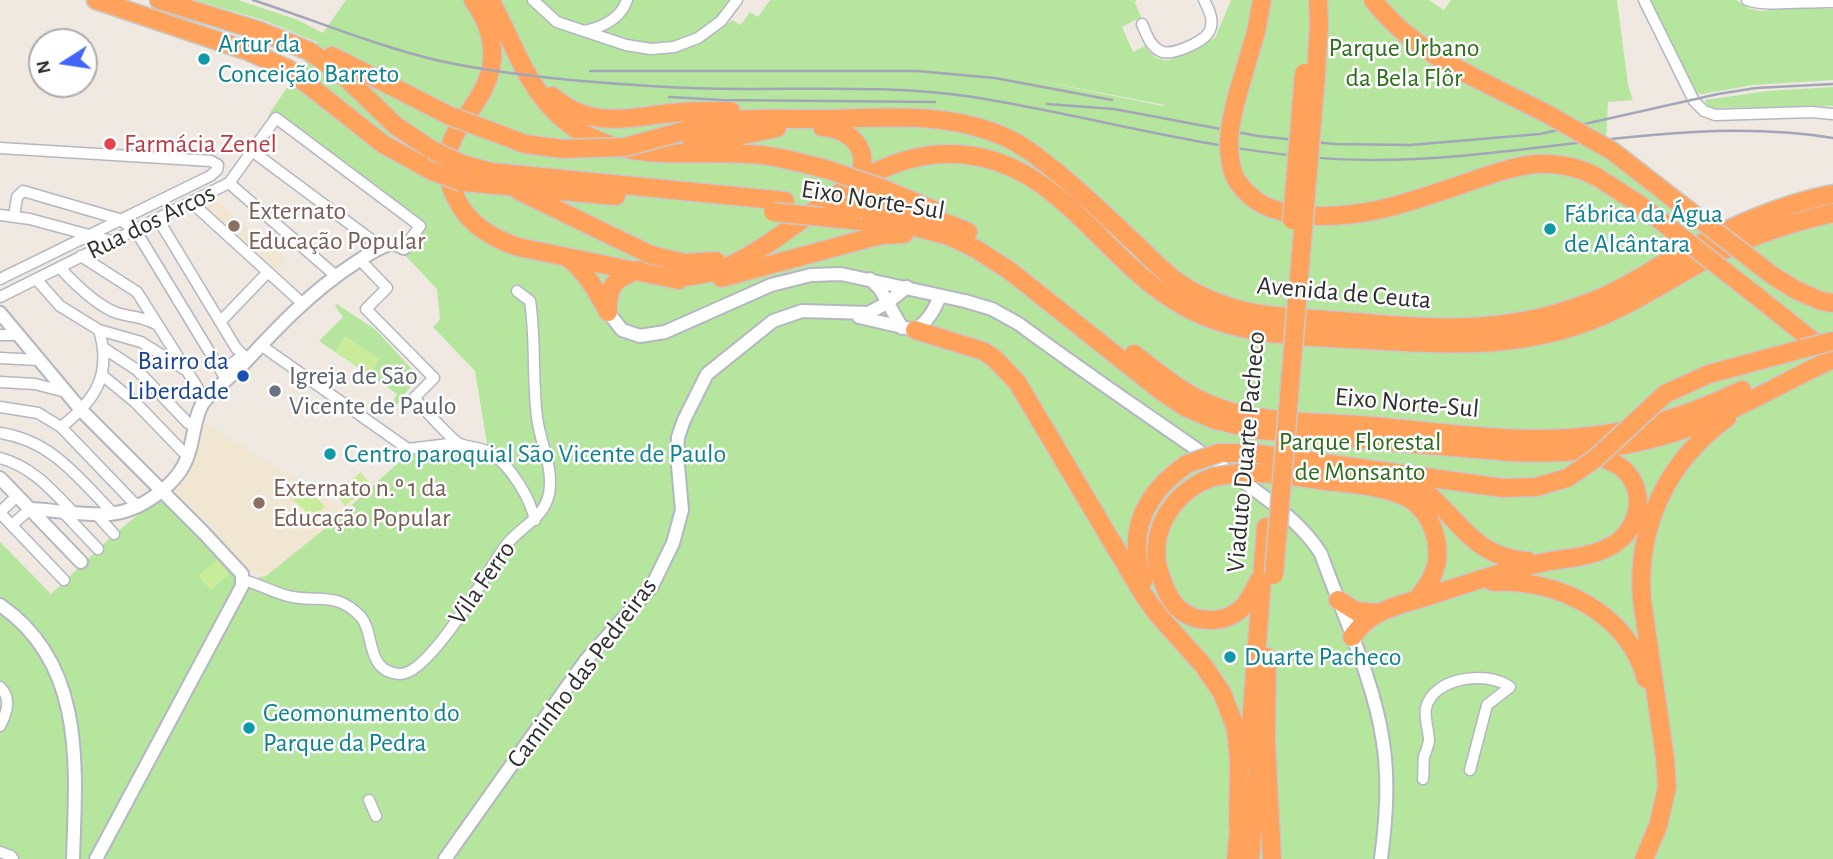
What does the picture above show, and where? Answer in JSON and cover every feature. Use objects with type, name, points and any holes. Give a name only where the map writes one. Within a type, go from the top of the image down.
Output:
[{"type":"highway","name":"Eixo Norte-Sul","points":[[96,0],[248,51],[288,69],[383,144],[432,171],[491,172],[857,215],[977,243],[1015,261],[1179,389],[1216,407],[1263,417],[1534,438],[1629,437]]},
{"type":"highway","name":"Eixo Norte-Sul","points":[[159,0],[261,30],[309,51],[342,74],[396,126],[462,173],[512,187],[779,207]]},
{"type":"highway","points":[[473,0],[490,33],[492,61],[484,85],[450,144],[446,164],[451,190],[462,210],[476,226],[497,240],[518,247],[696,282],[882,235],[918,235],[977,243]]},
{"type":"highway","points":[[491,0],[532,82],[555,112],[583,133],[614,147],[648,154],[760,155],[829,170],[944,214],[977,243]]},
{"type":"highway","points":[[1262,0],[1228,142],[1229,159],[1235,178],[1246,193],[1266,208],[1283,214],[1315,217],[1379,211],[1494,173],[1534,164],[1562,165],[1597,177],[1639,204],[1754,294],[1819,358]]},
{"type":"highway","points":[[1307,0],[1310,74]]},
{"type":"highway","points":[[1310,74],[1319,25],[1318,0]]},
{"type":"highway","points":[[1373,0],[1402,33],[1424,50],[1612,151],[1773,276],[1821,301],[1833,303]]},
{"type":"highway","points":[[261,30],[288,35],[450,116],[525,144],[563,149],[625,147],[722,121],[885,117]]},
{"type":"highway","points":[[508,34],[550,93],[575,111],[596,118],[615,120],[699,111],[885,117]]},
{"type":"highway","name":"Viaduto Duarte Pacheco","points":[[1238,827],[1248,760],[1259,625],[1267,568],[1310,74]]},
{"type":"highway","name":"Avenida de Ceuta","points":[[885,117],[931,118],[981,128],[1009,139],[1033,153],[1151,284],[1187,309],[1223,324],[1269,333],[1433,344],[1480,344],[1533,337],[1686,251],[1742,224],[1787,206],[1833,194]]},
{"type":"highway","points":[[680,132],[740,127],[832,127],[851,136],[859,147],[862,160],[860,173],[850,186]]},
{"type":"highway","points":[[648,154],[777,128]]},
{"type":"highway","name":"Avenida de Ceuta","points":[[668,278],[715,270],[746,256],[850,186],[885,166],[926,155],[971,155],[989,158],[1063,188],[1163,270],[1198,294],[1236,308],[1265,314],[1434,329],[1562,321],[1620,307],[1750,238],[1795,222],[1830,218]]},
{"type":"highway","points":[[512,187],[650,255],[695,263],[746,256]]},
{"type":"highway","name":"Eixo Norte-Sul","points":[[977,243],[1161,391],[1185,407],[1215,420],[1258,430],[1510,452],[1583,451],[1629,437]]},
{"type":"highway","points":[[565,256],[592,281],[608,312]]},
{"type":"highway","points":[[608,312],[607,294],[615,283],[628,273],[639,270]]},
{"type":"highway","points":[[1151,284],[1163,270]]},
{"type":"highway","points":[[908,329],[983,351],[1017,382],[1143,594],[1210,673],[1231,713],[1236,729],[1239,761],[1236,859]]},
{"type":"highway","points":[[1629,437],[1692,426],[1743,402],[1819,358],[1833,343]]},
{"type":"highway","points":[[1169,627],[1142,578],[1138,532],[1147,503],[1162,484],[1187,464],[1219,453],[1251,453],[1503,488],[1536,487],[1567,478],[1585,467],[1665,394],[1709,374],[1819,358]]},
{"type":"highway","points":[[1629,437],[1656,423],[1703,408],[1819,358]]},
{"type":"highway","points":[[1644,859],[1666,801],[1667,774],[1642,600],[1643,544],[1653,511],[1671,476],[1696,445],[1743,402]]},
{"type":"highway","points":[[1352,637],[1359,626],[1379,612],[1504,572],[1608,548],[1624,536],[1636,519],[1638,507],[1637,493],[1629,475],[1611,462],[1583,451]]},
{"type":"highway","points":[[1379,470],[1423,490],[1469,537],[1489,551],[1512,560],[1546,562]]},
{"type":"highway","points":[[1267,568],[1248,601],[1234,614],[1206,620],[1195,618],[1177,607],[1169,596],[1157,563],[1156,550],[1162,525],[1178,498],[1196,484],[1213,477],[1240,474],[1315,479],[1377,489],[1406,498],[1416,505],[1430,523],[1437,550],[1433,576],[1418,600]]},
{"type":"highway","name":"Viaduto Duarte Pacheco","points":[[1267,568],[1267,657]]},
{"type":"highway","points":[[1462,585],[1511,581],[1556,589],[1589,605],[1620,633],[1639,660],[1655,712],[1662,770],[1661,814]]},
{"type":"highway","points":[[1338,600],[1356,611],[1379,612]]},
{"type":"highway","points":[[1250,859],[1267,657]]},
{"type":"highway","points":[[1267,657],[1267,752],[1272,859]]},
{"type":"street","points":[[533,0],[557,22],[626,45],[651,49],[674,47],[698,38],[721,21],[737,0]]},
{"type":"street","points":[[585,32],[610,21],[624,9],[627,0]]},
{"type":"street","points":[[1142,24],[1152,45],[1161,52],[1171,54],[1208,34],[1212,23],[1205,0]]},
{"type":"street","points":[[1644,0],[1694,101],[1704,111],[1715,115],[1811,112],[1833,114]]},
{"type":"street","points":[[1747,0],[1761,4],[1833,2]]},
{"type":"street","name":"Rua dos Arcos","points":[[0,297],[229,183],[276,118],[420,226],[404,248]]},
{"type":"street","name":"Rua dos Arcos","points":[[0,148],[138,155],[211,161],[218,165],[212,174],[0,279]]},
{"type":"street","points":[[252,151],[381,247]]},
{"type":"street","points":[[229,183],[336,276]]},
{"type":"street","points":[[14,217],[17,197],[23,191],[119,219],[136,231],[226,379]]},
{"type":"street","points":[[191,202],[302,303]]},
{"type":"street","points":[[0,215],[30,219],[111,241]]},
{"type":"street","points":[[158,219],[220,322],[245,357]]},
{"type":"street","points":[[12,525],[30,509],[114,514],[137,506],[161,491],[179,473],[188,457],[206,401],[238,370],[245,357],[262,346],[302,303],[336,276],[381,247],[393,243],[404,248]]},
{"type":"street","points":[[81,256],[137,292],[206,401]]},
{"type":"street","points":[[360,260],[387,288],[366,309],[434,378],[414,398],[457,443]]},
{"type":"street","points":[[60,268],[81,289],[116,313],[144,317],[159,326]]},
{"type":"street","points":[[220,322],[268,272]]},
{"type":"street","points":[[608,312],[622,330],[640,336],[664,332],[771,285],[811,275],[841,274],[907,287],[992,309],[1019,324],[1245,484],[1304,530],[1314,542],[1352,637],[1383,741],[1387,804],[1381,859]]},
{"type":"street","points":[[36,279],[60,306],[99,330],[141,342],[188,371]]},
{"type":"street","points":[[870,279],[908,329]]},
{"type":"street","points":[[835,311],[868,313],[887,303],[907,287]]},
{"type":"street","name":"Vila Ferro","points":[[243,580],[292,597],[325,598],[340,602],[368,626],[369,644],[378,660],[390,671],[404,673],[429,657],[504,547],[518,531],[535,520],[546,506],[551,472],[537,419],[533,320],[530,301],[517,291]]},
{"type":"street","points":[[835,311],[908,329],[925,323],[935,310],[940,296]]},
{"type":"street","points":[[0,306],[0,313],[82,411],[203,531],[242,574],[243,580],[97,857],[84,853],[73,844]]},
{"type":"street","name":"Caminho das Pedreiras","points":[[445,859],[586,660],[652,586],[673,543],[682,510],[678,437],[707,374],[774,321],[802,311],[835,311]]},
{"type":"street","points":[[61,427],[82,411],[100,385],[105,349],[99,330]]},
{"type":"street","points":[[0,335],[18,335]]},
{"type":"street","points":[[262,346],[408,449],[457,443],[492,454],[513,476],[532,507],[535,520]]},
{"type":"street","points":[[105,349],[137,370],[188,423],[196,426]]},
{"type":"street","points":[[0,358],[40,360]]},
{"type":"street","points":[[102,375],[136,403],[188,457]]},
{"type":"street","points":[[0,382],[35,384],[66,392]]},
{"type":"street","points":[[0,407],[38,413],[61,427],[137,506]]},
{"type":"street","points":[[0,433],[28,439],[59,458],[114,514]]},
{"type":"street","points":[[0,458],[13,461],[35,474],[98,549]]},
{"type":"street","points":[[0,478],[81,562]]},
{"type":"street","points":[[17,496],[0,513],[64,580]]},
{"type":"street","points":[[96,514],[114,534]]},
{"type":"street","points":[[0,605],[24,624],[45,651],[66,697],[74,773],[73,859]]},
{"type":"street","points":[[1423,779],[1424,756],[1429,744],[1426,709],[1434,695],[1463,678],[1482,677],[1502,681],[1510,687],[1487,705],[1470,770]]},
{"type":"street","points":[[0,687],[7,696],[7,712],[0,726]]},
{"type":"street","points":[[369,800],[376,816]]},
{"type":"street","points":[[0,852],[13,859]]},
{"type":"shaded area","name":"Externato Educação Popular","points":[[210,194],[264,243],[265,248],[269,244],[287,258],[275,274],[194,202]]},
{"type":"shaded area","name":"Externato n.º 1 da Educação Popular","points":[[203,421],[349,513],[267,578],[248,569],[213,533],[207,522],[203,523],[174,493],[173,487],[200,444]]},
{"type":"green space","name":"Parque Florestal de Monsanto","points":[[194,0],[238,0],[298,20],[323,33],[346,0],[738,0],[716,33],[732,20],[741,25],[750,12],[758,17],[770,0],[1136,0],[1141,17],[1122,27],[1133,52],[1145,46],[1156,57],[1170,60],[1215,38],[1231,0],[1429,0],[1444,10],[1451,0],[1617,0],[1628,85],[1633,100],[1608,102],[1606,140],[1734,237],[1833,206],[1833,859],[0,859],[0,542],[51,594],[111,537],[158,498],[240,581],[266,576],[332,523],[409,453],[452,443],[488,450],[475,371],[433,327],[440,319],[437,289],[402,252],[421,233],[418,217],[268,116],[317,42],[263,20]],"holes":[[[1030,79],[1165,105],[1163,106]]]},
{"type":"green space","points":[[1650,0],[1736,0],[1748,8],[1760,11],[1833,9],[1833,80],[1753,85],[1697,93]]},
{"type":"green space","points":[[1833,87],[1833,106],[1713,108],[1707,105],[1705,100],[1767,91]]},
{"type":"green space","points":[[337,304],[376,330],[418,376],[390,414],[387,412],[397,394],[319,341],[343,317],[335,306]]},
{"type":"green space","points":[[345,336],[380,359],[370,374],[335,352]]},
{"type":"green space","points":[[361,472],[371,485],[345,506],[335,493]]},
{"type":"green space","points":[[299,483],[325,506],[314,519],[288,495]]},
{"type":"green space","points":[[217,560],[229,574],[211,590],[198,576]]},
{"type":"railway","points":[[253,0],[413,54],[521,75],[706,89],[859,89],[935,93],[973,97],[1219,145],[1319,158],[1427,158],[1659,134],[1717,131],[1775,132],[1833,138]]},
{"type":"railway","points":[[590,71],[917,71],[995,78],[1112,100]]},
{"type":"railway","points":[[1047,104],[1114,109],[1258,136],[1334,144],[1410,145],[1540,134],[1718,94],[1756,88],[1833,84]]},
{"type":"railway","points":[[669,97],[935,102]]},
{"type":"place","name":"Artur da Conceição Barreto","points":[[204,59]]},
{"type":"place","name":"Farmácia Zenel","points":[[110,144]]},
{"type":"place","name":"Externato Educação Popular","points":[[234,226]]},
{"type":"place","name":"Fábrica da Água de Alcântara","points":[[1550,229]]},
{"type":"place","name":"Bairro da Liberdade","points":[[243,376]]},
{"type":"place","name":"Igreja de São Vicente de Paulo","points":[[275,391]]},
{"type":"place","name":"Centro paroquial São Vicente de Paulo","points":[[330,454]]},
{"type":"place","name":"Externato n.º 1 da Educação Popular","points":[[259,503]]},
{"type":"place","name":"Duarte Pacheco","points":[[1230,657]]},
{"type":"place","name":"Geomonumento do Parque da Pedra","points":[[249,728]]},
{"type":"park label","name":"Parque Urbano da Bela Flôr","points":[[1404,63]]}]
